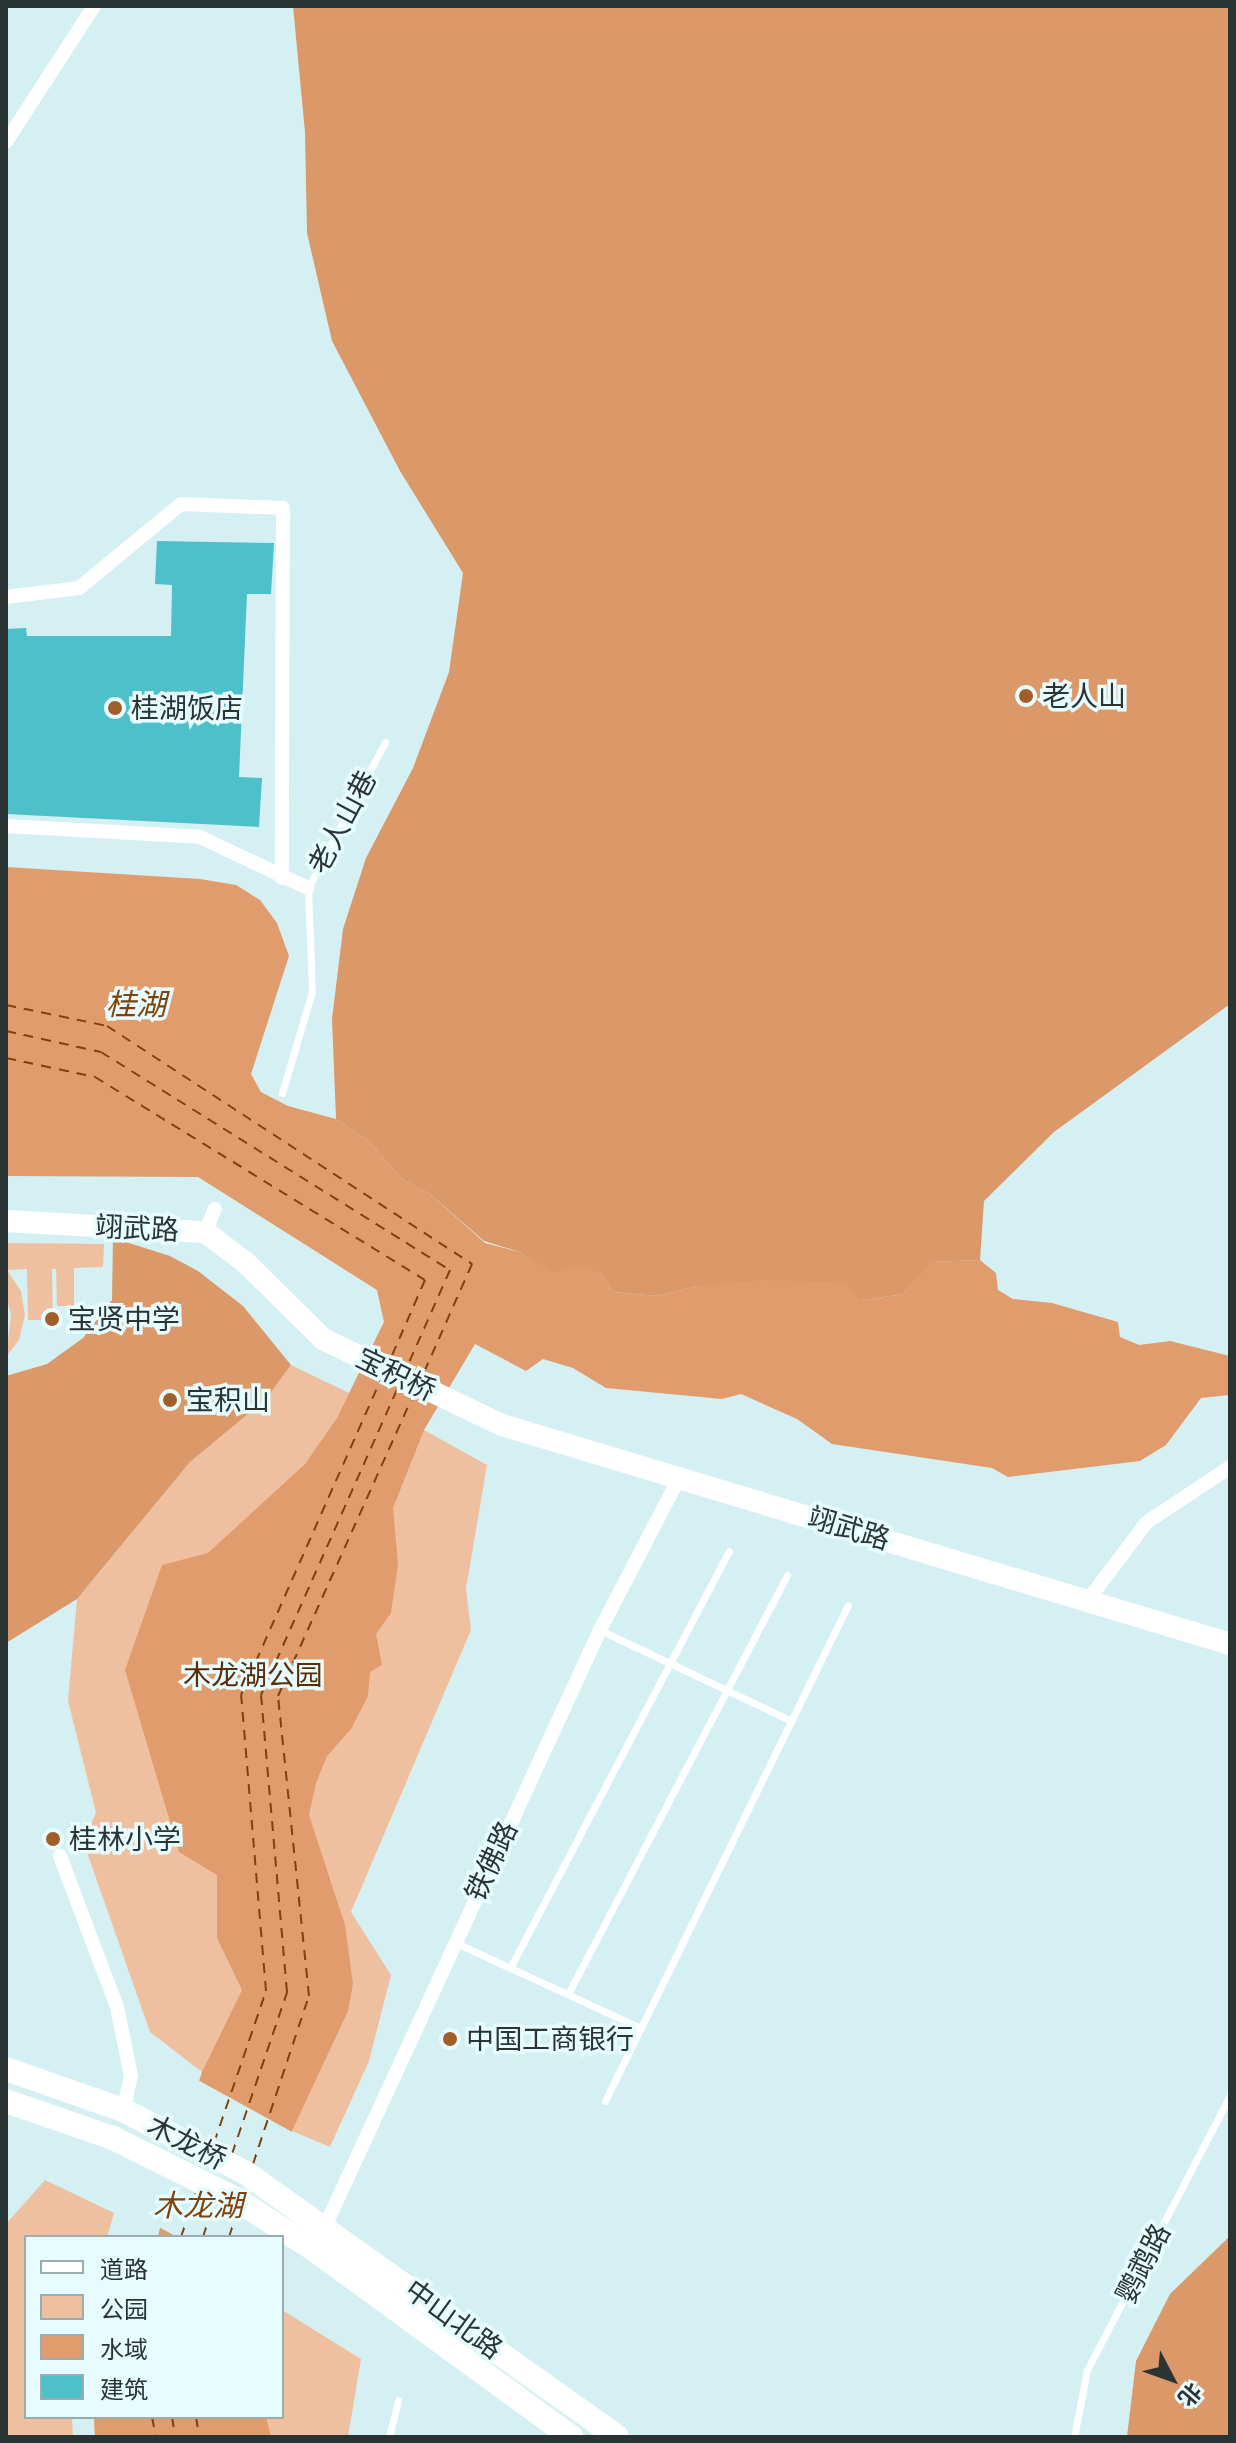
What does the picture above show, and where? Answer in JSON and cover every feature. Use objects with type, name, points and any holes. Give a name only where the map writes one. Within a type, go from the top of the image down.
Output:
[{"type":"highway","points":[[6,2069],[123,2110]]},
{"type":"highway","name":"木龙桥","points":[[6,2101],[113,2138],[277,2225]]},
{"type":"highway","name":"木龙桥","points":[[123,2110],[189,2140],[291,2203]]},
{"type":"highway","name":"中山北路","points":[[291,2203],[611,2435]]},
{"type":"highway","name":"中山北路","points":[[277,2225],[571,2437]]},
{"type":"main road","name":"翊武路","points":[[6,1221],[205,1232],[245,1262],[323,1339]]},
{"type":"main road","name":"宝积桥","points":[[323,1339],[469,1409]]},
{"type":"main road","name":"翊武路","points":[[469,1409],[502,1425],[1230,1644]]},
{"type":"street","points":[[6,142],[94,6]]},
{"type":"street","points":[[6,597],[79,588],[181,504],[283,508],[282,878]]},
{"type":"street","points":[[6,826],[200,837],[308,888]]},
{"type":"street","points":[[205,1232],[215,1209]]},
{"type":"street","points":[[1088,1600],[1147,1522],[1230,1467]]},
{"type":"street","name":"铁佛路","points":[[312,2248],[326,2227],[453,1942],[600,1630],[679,1478]]},
{"type":"street","points":[[60,1856],[117,2007],[131,2076],[123,2110]]},
{"type":"lane","name":"老人山巷","points":[[282,1093],[312,992],[308,888],[385,742]]},
{"type":"lane","points":[[510,1968],[729,1551]]},
{"type":"lane","points":[[568,1994],[787,1575]]},
{"type":"lane","points":[[605,2101],[848,1605]]},
{"type":"lane","points":[[600,1630],[792,1721]]},
{"type":"lane","points":[[453,1942],[641,2028]]},
{"type":"lane","name":"鹦鹉路","points":[[1074,2437],[1087,2370],[1230,2095]]},
{"type":"lane","points":[[389,2437],[398,2400]]},
{"type":"green space","points":[[6,1243],[104,1244],[103,1267],[74,1268],[74,1306],[57,1306],[56,1269],[52,1269],[53,1320],[28,1320],[27,1269],[7,1270],[21,1291],[25,1315],[19,1340],[6,1357],[11,1315],[6,1296]]},
{"type":"green space","name":"木龙湖公园","points":[[384,1322],[460,1362],[424,1430],[487,1465],[466,1589],[471,1630],[351,1912],[391,1975],[369,2061],[330,2147],[292,2131],[266,2206],[158,2235],[176,2155],[202,2072],[150,2032],[83,1841],[96,1813],[68,1701],[77,1599],[190,1462],[266,1399],[291,1365],[349,1393]]},
{"type":"green space","points":[[45,2180],[114,2213],[108,2235],[24,2235],[24,2419],[72,2419],[73,2437],[6,2437],[6,2224]]},
{"type":"green space","points":[[284,2311],[361,2359],[348,2437],[95,2437],[94,2419],[284,2419]]},
{"type":"shaded area","points":[[293,6],[1230,6],[1230,1004],[1054,1132],[984,1201],[980,1260],[933,1262],[903,1294],[860,1301],[698,1286],[657,1296],[613,1292],[600,1273],[553,1273],[520,1252],[484,1241],[430,1194],[403,1180],[367,1140],[336,1119],[332,1019],[343,929],[366,858],[413,768],[449,672],[463,573],[400,471],[332,341],[307,233],[305,132]]},
{"type":"shaded area","points":[[113,1238],[170,1256],[198,1271],[243,1306],[291,1365],[266,1399],[190,1462],[77,1599],[6,1643],[6,1376],[47,1364],[83,1338],[112,1300]]},
{"type":"shaded area","points":[[1230,2236],[1230,2437],[1127,2437],[1136,2361],[1170,2294]]},
{"type":"water","name":"桂湖","points":[[6,867],[200,879],[236,885],[260,900],[277,923],[289,956],[251,1074],[261,1092],[288,1106],[336,1119],[367,1140],[403,1180],[430,1194],[485,1243],[520,1252],[553,1272],[584,1265],[600,1273],[613,1292],[657,1296],[698,1286],[765,1280],[846,1283],[860,1301],[903,1294],[932,1262],[980,1260],[996,1273],[998,1290],[1013,1299],[1052,1303],[1118,1322],[1120,1337],[1139,1345],[1170,1341],[1230,1356],[1230,1395],[1201,1398],[1166,1445],[1140,1461],[1008,1477],[992,1468],[832,1444],[797,1419],[741,1394],[722,1399],[606,1388],[573,1368],[543,1359],[526,1371],[475,1344],[424,1430],[393,1508],[398,1564],[391,1613],[376,1634],[382,1665],[370,1672],[368,1696],[351,1729],[327,1756],[316,1783],[309,1815],[345,1925],[353,1984],[348,2011],[292,2131],[260,2235],[158,2235],[176,2155],[202,2072],[242,1990],[217,1938],[217,1875],[179,1852],[125,1670],[162,1565],[208,1553],[305,1464],[337,1418],[384,1322],[377,1290],[198,1177],[6,1176]]},
{"type":"water","points":[[94,2419],[266,2419],[271,2437],[95,2437]]},
{"type":"pier","points":[[196,2079],[296,2134],[264,2235],[173,2235],[157,2226],[172,2154]]},
{"type":"building","points":[[157,541],[274,543],[271,594],[247,594],[239,777],[262,778],[259,827],[6,814],[6,629],[26,628],[27,636],[171,636],[172,585],[155,584]]},
{"type":"ferry route","points":[[6,1005],[107,1026],[472,1264],[422,1377]]},
{"type":"ferry route","points":[[6,1031],[101,1052],[450,1270],[407,1367]]},
{"type":"ferry route","points":[[6,1058],[95,1077],[425,1280],[390,1360]]},
{"type":"ferry route","points":[[214,2143],[266,1991],[241,1695],[382,1377]]},
{"type":"ferry route","points":[[232,2154],[287,1992],[261,1695],[398,1387]]},
{"type":"ferry route","points":[[253,2164],[309,1996],[278,1696],[414,1394]]},
{"type":"ferry route","points":[[182,2235],[197,2190]]},
{"type":"ferry route","points":[[204,2235],[215,2201]]},
{"type":"ferry route","points":[[230,2235],[237,2212]]},
{"type":"ferry route","points":[[152,2419],[156,2437]]},
{"type":"ferry route","points":[[172,2419],[175,2437]]},
{"type":"ferry route","points":[[196,2419],[199,2437]]},
{"type":"place","name":"老人山","points":[[1026,696]]},
{"type":"place","name":"桂湖饭店","points":[[115,708]]},
{"type":"place","name":"宝贤中学","points":[[52,1319]]},
{"type":"place","name":"宝积山","points":[[170,1400]]},
{"type":"place","name":"桂林小学","points":[[53,1839]]},
{"type":"place","name":"中国工商银行","points":[[450,2039]]},
{"type":"water label","name":"木龙湖","points":[[198,2205]]}]
